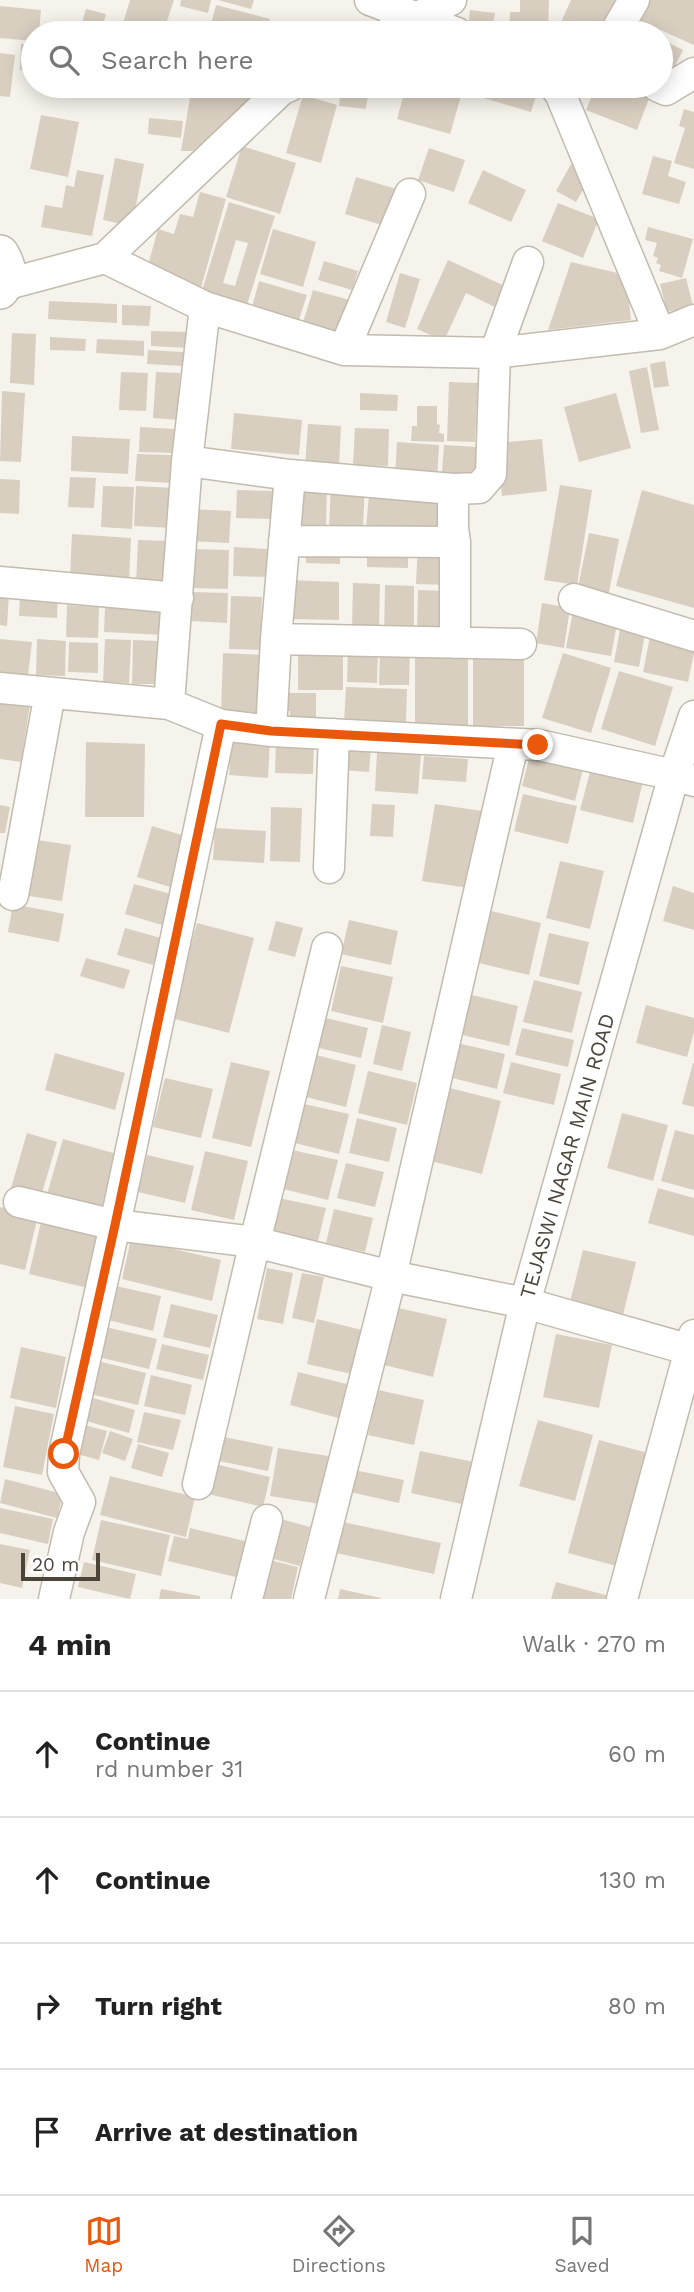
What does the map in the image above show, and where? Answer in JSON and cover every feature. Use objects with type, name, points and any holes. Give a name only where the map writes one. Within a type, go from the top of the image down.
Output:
[{"type":"street","points":[[370,0],[426,21]]},
{"type":"street","points":[[412,21],[451,0]]},
{"type":"street","points":[[622,21],[634,0]]},
{"type":"street","points":[[673,86],[694,73]]},
{"type":"street","points":[[1,277],[105,258],[273,98]]},
{"type":"street","points":[[566,98],[660,334]]},
{"type":"street","points":[[344,350],[410,194]]},
{"type":"street","points":[[105,258],[205,307],[344,350],[495,354],[660,334],[694,320]]},
{"type":"street","points":[[187,461],[290,475],[453,489],[479,488],[491,474],[495,354],[528,262]]},
{"type":"street","points":[[169,704],[187,461],[205,307]]},
{"type":"street","points":[[271,731],[275,639],[290,475]]},
{"type":"street","points":[[453,489],[455,643]]},
{"type":"street","points":[[284,541],[455,542]]},
{"type":"street","points":[[0,582],[178,598]]},
{"type":"street","points":[[574,599],[694,636]]},
{"type":"street","points":[[275,639],[521,644]]},
{"type":"street","points":[[0,688],[169,704],[221,724],[271,731],[538,745],[684,778]]},
{"type":"street","points":[[13,895],[50,693]]},
{"type":"street","name":"TEJASWI NAGAR MAIN ROAD","points":[[456,1599],[525,1303],[684,778],[694,716]]},
{"type":"street","points":[[54,1599],[69,1532],[80,1502],[63,1472],[64,1454],[221,724]]},
{"type":"street","points":[[329,867],[334,734]]},
{"type":"street","points":[[309,1599],[391,1276],[513,744]]},
{"type":"street","points":[[198,1483],[327,948]]},
{"type":"street","points":[[19,1202],[115,1225],[255,1242],[391,1276],[525,1303],[693,1345],[621,1599]]},
{"type":"street","points":[[247,1599],[267,1520]]},
{"type":"building","points":[[130,0],[174,0],[167,21],[124,21]]},
{"type":"building","points":[[181,0],[211,0],[208,13],[180,6]]},
{"type":"building","points":[[218,0],[254,0],[251,9]]},
{"type":"building","points":[[520,0],[549,0],[548,21],[510,21],[510,12],[520,12]]},
{"type":"building","points":[[571,0],[623,0],[613,21],[561,21]]},
{"type":"building","points":[[647,0],[694,0],[694,45],[673,36],[673,21],[638,20]]},
{"type":"building","points":[[216,5],[270,19],[269,21],[212,21]]},
{"type":"building","points":[[0,6],[41,10],[40,21],[21,21],[21,40],[0,38]]},
{"type":"building","points":[[86,9],[106,14],[104,21],[82,21]]},
{"type":"building","points":[[470,10],[495,13],[494,21],[469,21]]},
{"type":"building","points":[[673,45],[683,50],[673,70]]},
{"type":"building","points":[[0,53],[15,55],[10,97],[0,96]]},
{"type":"building","points":[[190,98],[253,98],[201,151],[181,151]]},
{"type":"building","points":[[302,98],[313,98],[337,105],[321,163],[286,153]]},
{"type":"building","points":[[340,98],[367,98],[366,109],[339,106]]},
{"type":"building","points":[[403,98],[460,98],[450,134],[397,119]]},
{"type":"building","points":[[483,98],[535,98],[531,112]]},
{"type":"building","points":[[591,98],[649,98],[637,130],[586,110]]},
{"type":"building","points":[[684,109],[694,112],[694,169],[674,163],[685,128],[679,126]]},
{"type":"building","points":[[41,115],[79,122],[68,177],[30,169]]},
{"type":"building","points":[[149,118],[183,121],[181,138],[148,134]]},
{"type":"building","points":[[242,146],[296,163],[280,214],[226,197]]},
{"type":"building","points":[[429,148],[465,160],[454,192],[418,180]]},
{"type":"building","points":[[653,156],[672,161],[668,176],[686,182],[679,204],[642,194]]},
{"type":"building","points":[[115,158],[144,164],[132,226],[103,220]]},
{"type":"building","points":[[571,164],[592,175],[576,202],[556,191]]},
{"type":"building","points":[[77,170],[104,175],[92,236],[41,227],[45,205],[62,208],[66,185],[74,187]]},
{"type":"building","points":[[483,170],[526,190],[511,222],[468,203]]},
{"type":"building","points":[[356,177],[403,191],[392,228],[345,214]]},
{"type":"building","points":[[200,192],[226,199],[200,291],[145,276],[158,229],[174,234],[180,214],[193,217]]},
{"type":"building","points":[[229,202],[275,216],[246,308],[201,294]],"holes":[[[236,240],[248,243],[235,286],[223,283]]]},
{"type":"building","points":[[558,203],[599,219],[583,258],[542,241]]},
{"type":"building","points":[[648,227],[693,239],[682,278],[659,271],[661,265],[656,263],[658,258],[653,256],[657,243],[645,240]]},
{"type":"building","points":[[273,229],[316,242],[303,287],[260,274]]},
{"type":"building","points":[[448,260],[507,287],[497,308],[466,293],[444,341],[417,329]]},
{"type":"building","points":[[324,261],[358,271],[352,290],[318,280]]},
{"type":"building","points":[[571,262],[626,275],[631,320],[548,330]]},
{"type":"building","points":[[400,273],[420,279],[405,328],[386,322]]},
{"type":"building","points":[[686,278],[693,306],[667,312],[660,284]]},
{"type":"building","points":[[259,281],[307,295],[295,332],[249,318]]},
{"type":"building","points":[[313,290],[350,300],[337,343],[300,332]]},
{"type":"building","points":[[49,301],[117,304],[117,323],[48,319]]},
{"type":"building","points":[[122,305],[151,306],[149,326],[122,325]]},
{"type":"building","points":[[151,331],[188,332],[187,348],[151,346]]},
{"type":"building","points":[[12,333],[36,334],[34,385],[10,383]]},
{"type":"building","points":[[50,337],[86,339],[85,351],[50,350]]},
{"type":"building","points":[[97,339],[144,341],[144,356],[96,353]]},
{"type":"building","points":[[148,350],[183,352],[183,366],[147,364]]},
{"type":"building","points":[[665,361],[669,386],[654,388],[650,364]]},
{"type":"building","points":[[647,367],[659,430],[641,433],[629,371]]},
{"type":"building","points":[[121,372],[148,373],[146,411],[119,410]]},
{"type":"building","points":[[156,372],[180,373],[178,420],[153,418]]},
{"type":"building","points":[[449,382],[478,383],[475,442],[447,441]]},
{"type":"building","points":[[2,391],[25,393],[21,462],[0,461]]},
{"type":"building","points":[[360,393],[398,395],[397,411],[360,410]]},
{"type":"building","points":[[616,393],[631,448],[579,462],[564,407]]},
{"type":"building","points":[[417,406],[437,406],[437,424],[440,425],[439,433],[444,434],[444,442],[411,441],[412,426],[417,426]]},
{"type":"building","points":[[234,413],[302,420],[299,455],[231,449]]},
{"type":"building","points":[[308,424],[341,426],[339,468],[305,466]]},
{"type":"building","points":[[140,427],[175,429],[173,453],[139,452]]},
{"type":"building","points":[[355,428],[389,429],[388,466],[353,465]]},
{"type":"building","points":[[72,436],[130,439],[128,474],[71,471]]},
{"type":"building","points":[[542,439],[547,491],[502,496],[497,443]]},
{"type":"building","points":[[397,442],[439,445],[437,481],[395,479]]},
{"type":"building","points":[[444,445],[479,447],[476,488],[441,485]]},
{"type":"building","points":[[137,454],[172,455],[171,483],[135,481]]},
{"type":"building","points":[[70,477],[96,478],[94,508],[68,507]]},
{"type":"building","points":[[0,479],[20,480],[19,514],[0,513]]},
{"type":"building","points":[[331,483],[365,484],[363,529],[329,528]]},
{"type":"building","points":[[298,484],[327,485],[326,529],[296,528]]},
{"type":"building","points":[[370,484],[449,499],[447,531],[366,527]]},
{"type":"building","points":[[560,485],[592,490],[577,585],[544,580]]},
{"type":"building","points":[[103,486],[134,487],[132,529],[101,527]]},
{"type":"building","points":[[136,486],[174,488],[172,528],[134,526]]},
{"type":"building","points":[[237,490],[276,491],[274,519],[236,518]]},
{"type":"building","points":[[642,490],[694,505],[694,608],[616,586]]},
{"type":"building","points":[[190,509],[231,511],[229,543],[189,541]]},
{"type":"building","points":[[589,533],[619,539],[608,598],[577,592]]},
{"type":"building","points":[[72,534],[131,538],[129,581],[70,578]]},
{"type":"building","points":[[138,540],[173,541],[171,587],[136,585]]},
{"type":"building","points":[[418,544],[449,546],[448,585],[416,584]]},
{"type":"building","points":[[234,547],[269,549],[268,577],[233,576]]},
{"type":"building","points":[[306,547],[340,547],[340,564],[306,563]]},
{"type":"building","points":[[191,549],[229,550],[228,589],[189,588]]},
{"type":"building","points":[[367,551],[408,552],[408,568],[367,567]]},
{"type":"building","points":[[286,580],[339,582],[339,620],[285,619]]},
{"type":"building","points":[[353,583],[380,584],[379,628],[352,627]]},
{"type":"building","points":[[385,585],[414,586],[414,635],[384,635]]},
{"type":"building","points":[[418,590],[448,591],[447,630],[417,630]]},
{"type":"building","points":[[193,592],[228,593],[227,623],[191,621]]},
{"type":"building","points":[[0,593],[9,594],[7,626],[0,625]]},
{"type":"building","points":[[20,594],[58,595],[57,618],[19,616]]},
{"type":"building","points":[[231,596],[262,597],[260,650],[229,649]]},
{"type":"building","points":[[542,603],[570,608],[564,648],[536,643]]},
{"type":"building","points":[[67,605],[99,607],[98,638],[66,637]]},
{"type":"building","points":[[105,607],[164,609],[164,635],[104,632]]},
{"type":"building","points":[[573,611],[618,619],[611,656],[566,648]]},
{"type":"building","points":[[621,624],[646,629],[639,667],[614,662]]},
{"type":"building","points":[[651,631],[694,640],[688,682],[643,672]]},
{"type":"building","points":[[0,639],[32,642],[28,675],[0,673]]},
{"type":"building","points":[[37,639],[66,641],[65,676],[36,675]]},
{"type":"building","points":[[105,639],[131,640],[129,683],[103,682]]},
{"type":"building","points":[[133,640],[159,641],[157,684],[132,684]]},
{"type":"building","points":[[69,642],[98,643],[98,673],[68,672]]},
{"type":"building","points":[[348,648],[378,649],[377,683],[347,682]]},
{"type":"building","points":[[298,650],[343,650],[343,690],[298,690]]},
{"type":"building","points":[[380,650],[410,650],[409,685],[379,685]]},
{"type":"building","points":[[223,653],[264,655],[261,715],[221,714]]},
{"type":"building","points":[[563,653],[611,668],[591,733],[542,718]]},
{"type":"building","points":[[415,655],[468,655],[468,726],[415,726]]},
{"type":"building","points":[[473,656],[524,656],[524,726],[473,726]]},
{"type":"building","points":[[619,671],[673,687],[655,746],[601,729]]},
{"type":"building","points":[[346,687],[407,689],[406,724],[344,722]]},
{"type":"building","points":[[0,693],[31,698],[21,762],[0,759]]},
{"type":"building","points":[[281,693],[316,693],[316,728],[290,718],[290,711],[281,711]]},
{"type":"building","points":[[232,735],[270,738],[268,778],[229,775]]},
{"type":"building","points":[[276,741],[314,743],[313,774],[275,773]]},
{"type":"building","points":[[86,742],[145,744],[144,817],[85,817]]},
{"type":"building","points":[[344,745],[371,747],[369,772],[343,770]]},
{"type":"building","points":[[532,747],[585,761],[575,801],[522,786]]},
{"type":"building","points":[[377,751],[421,753],[418,794],[375,791]]},
{"type":"building","points":[[424,756],[468,759],[466,782],[422,779]]},
{"type":"building","points":[[592,764],[644,777],[633,823],[580,810]]},
{"type":"building","points":[[523,794],[577,806],[568,844],[514,831]]},
{"type":"building","points":[[372,804],[395,805],[393,837],[370,836]]},
{"type":"building","points":[[435,804],[482,811],[469,888],[422,881]]},
{"type":"building","points":[[0,805],[10,807],[5,833],[0,833]]},
{"type":"building","points":[[271,807],[302,808],[300,862],[270,861]]},
{"type":"building","points":[[152,826],[185,836],[170,887],[137,877]]},
{"type":"building","points":[[215,828],[266,831],[264,863],[213,860]]},
{"type":"building","points":[[30,839],[71,845],[62,901],[22,895]]},
{"type":"building","points":[[560,861],[604,871],[590,929],[546,918]]},
{"type":"building","points":[[134,884],[171,894],[162,925],[125,914]]},
{"type":"building","points":[[673,886],[694,893],[694,930],[663,921]]},
{"type":"building","points":[[13,904],[64,914],[59,942],[8,932]]},
{"type":"building","points":[[487,910],[541,923],[529,975],[475,962]]},
{"type":"building","points":[[349,920],[398,931],[391,965],[341,954]]},
{"type":"building","points":[[276,921],[303,928],[295,957],[268,950]]},
{"type":"building","points":[[197,923],[254,938],[229,1033],[171,1018]]},
{"type":"building","points":[[125,928],[161,938],[153,965],[117,955]]},
{"type":"building","points":[[549,933],[589,942],[579,985],[539,976]]},
{"type":"building","points":[[86,958],[130,970],[124,989],[80,976]]},
{"type":"building","points":[[341,966],[393,977],[383,1023],[331,1011]]},
{"type":"building","points":[[534,980],[582,992],[572,1033],[523,1022]]},
{"type":"building","points":[[463,993],[518,1006],[509,1046],[454,1033]]},
{"type":"building","points":[[646,1005],[694,1018],[694,1032],[687,1057],[636,1043]]},
{"type":"building","points":[[326,1018],[368,1028],[361,1058],[319,1048]]},
{"type":"building","points":[[382,1025],[411,1032],[402,1071],[373,1064]]},
{"type":"building","points":[[522,1028],[574,1040],[568,1067],[515,1055]]},
{"type":"building","points":[[453,1042],[505,1054],[497,1089],[444,1076]]},
{"type":"building","points":[[55,1053],[125,1073],[115,1110],[45,1090]]},
{"type":"building","points":[[316,1055],[356,1065],[346,1107],[306,1097]]},
{"type":"building","points":[[231,1062],[270,1071],[251,1147],[212,1138]]},
{"type":"building","points":[[511,1062],[561,1074],[554,1105],[503,1093]]},
{"type":"building","points":[[694,1063],[694,1107],[682,1104]]},
{"type":"building","points":[[368,1071],[417,1083],[407,1125],[358,1113]]},
{"type":"building","points":[[165,1078],[213,1089],[201,1138],[153,1127]]},
{"type":"building","points":[[446,1087],[501,1101],[482,1174],[427,1160]]},
{"type":"building","points":[[304,1104],[349,1114],[339,1154],[295,1143]]},
{"type":"building","points":[[622,1113],[668,1125],[653,1181],[607,1168]]},
{"type":"building","points":[[357,1118],[397,1128],[389,1162],[349,1153]]},
{"type":"building","points":[[675,1130],[694,1135],[694,1190],[661,1181]]},
{"type":"building","points":[[27,1133],[57,1142],[39,1203],[9,1195]]},
{"type":"building","points":[[63,1139],[117,1154],[99,1217],[45,1201]]},
{"type":"building","points":[[292,1150],[338,1160],[328,1200],[283,1189]]},
{"type":"building","points":[[205,1151],[248,1161],[234,1220],[191,1210]]},
{"type":"building","points":[[147,1155],[194,1166],[185,1203],[138,1192]]},
{"type":"building","points":[[346,1163],[384,1172],[375,1207],[337,1198]]},
{"type":"building","points":[[658,1188],[694,1198],[694,1236],[648,1223]]},
{"type":"building","points":[[279,1198],[326,1208],[317,1245],[271,1234]]},
{"type":"building","points":[[0,1207],[38,1216],[25,1270],[0,1264]]},
{"type":"building","points":[[334,1209],[373,1218],[365,1252],[326,1243]]},
{"type":"building","points":[[42,1218],[101,1232],[88,1288],[29,1274]]},
{"type":"building","points":[[131,1239],[221,1260],[212,1301],[122,1279]]},
{"type":"building","points":[[583,1250],[636,1262],[622,1319],[569,1306]]},
{"type":"building","points":[[267,1268],[293,1273],[283,1324],[257,1319]]},
{"type":"building","points":[[302,1273],[324,1277],[314,1323],[292,1318]]},
{"type":"building","points":[[116,1286],[161,1296],[153,1331],[108,1320]]},
{"type":"building","points":[[171,1304],[218,1315],[210,1348],[163,1337]]},
{"type":"building","points":[[394,1307],[447,1319],[433,1377],[380,1364]]},
{"type":"building","points":[[317,1319],[366,1331],[356,1375],[307,1364]]},
{"type":"building","points":[[106,1327],[157,1339],[149,1369],[98,1357]]},
{"type":"building","points":[[556,1334],[612,1345],[599,1408],[543,1397]]},
{"type":"building","points":[[162,1344],[209,1355],[203,1380],[156,1369]]},
{"type":"building","points":[[21,1347],[66,1357],[56,1408],[10,1398]]},
{"type":"building","points":[[98,1361],[146,1373],[138,1405],[90,1394]]},
{"type":"building","points":[[298,1372],[347,1384],[338,1418],[290,1405]]},
{"type":"building","points":[[151,1375],[192,1385],[185,1415],[144,1406]]},
{"type":"building","points":[[378,1390],[424,1400],[414,1445],[368,1435]]},
{"type":"building","points":[[93,1398],[135,1410],[129,1433],[86,1421]]},
{"type":"building","points":[[15,1406],[54,1414],[42,1475],[3,1467]]},
{"type":"building","points":[[144,1412],[181,1420],[173,1450],[137,1442]]},
{"type":"building","points":[[538,1420],[593,1435],[575,1501],[519,1486]]},
{"type":"building","points":[[81,1424],[107,1431],[99,1460],[73,1453]]},
{"type":"building","points":[[110,1431],[133,1439],[125,1461],[102,1453]]},
{"type":"building","points":[[224,1437],[273,1447],[268,1471],[219,1461]]},
{"type":"building","points":[[599,1440],[655,1455],[624,1568],[568,1553]]},
{"type":"building","points":[[138,1444],[169,1453],[162,1477],[131,1468]]},
{"type":"building","points":[[278,1448],[328,1456],[320,1504],[270,1496]]},
{"type":"building","points":[[420,1451],[474,1462],[466,1505],[411,1493]]},
{"type":"building","points":[[215,1464],[270,1477],[263,1507],[208,1494]]},
{"type":"building","points":[[354,1470],[404,1480],[399,1503],[350,1492]]},
{"type":"building","points":[[110,1476],[195,1497],[186,1537],[100,1515]]},
{"type":"building","points":[[5,1479],[63,1494],[57,1518],[0,1503]]},
{"type":"building","points":[[0,1508],[53,1519],[48,1544],[0,1533]]},
{"type":"building","points":[[281,1519],[310,1527],[300,1566],[270,1558]]},
{"type":"building","points":[[101,1520],[170,1535],[161,1576],[92,1560]]},
{"type":"building","points":[[343,1522],[441,1543],[434,1574],[336,1553]]},
{"type":"building","points":[[190,1528],[249,1542],[240,1578],[168,1561],[174,1536],[188,1539]]},
{"type":"building","points":[[0,1544],[30,1550],[22,1588],[0,1583]]},
{"type":"building","points":[[269,1560],[298,1567],[291,1599],[259,1599]]},
{"type":"building","points":[[84,1562],[136,1574],[130,1599],[78,1587]]},
{"type":"building","points":[[556,1582],[617,1598],[617,1599],[551,1599]]},
{"type":"building","points":[[161,1589],[200,1596],[200,1599],[159,1599]]},
{"type":"building","points":[[340,1589],[381,1598],[338,1599]]},
{"type":"route","points":[[64,1454],[221,724],[271,731],[538,745]]}]
